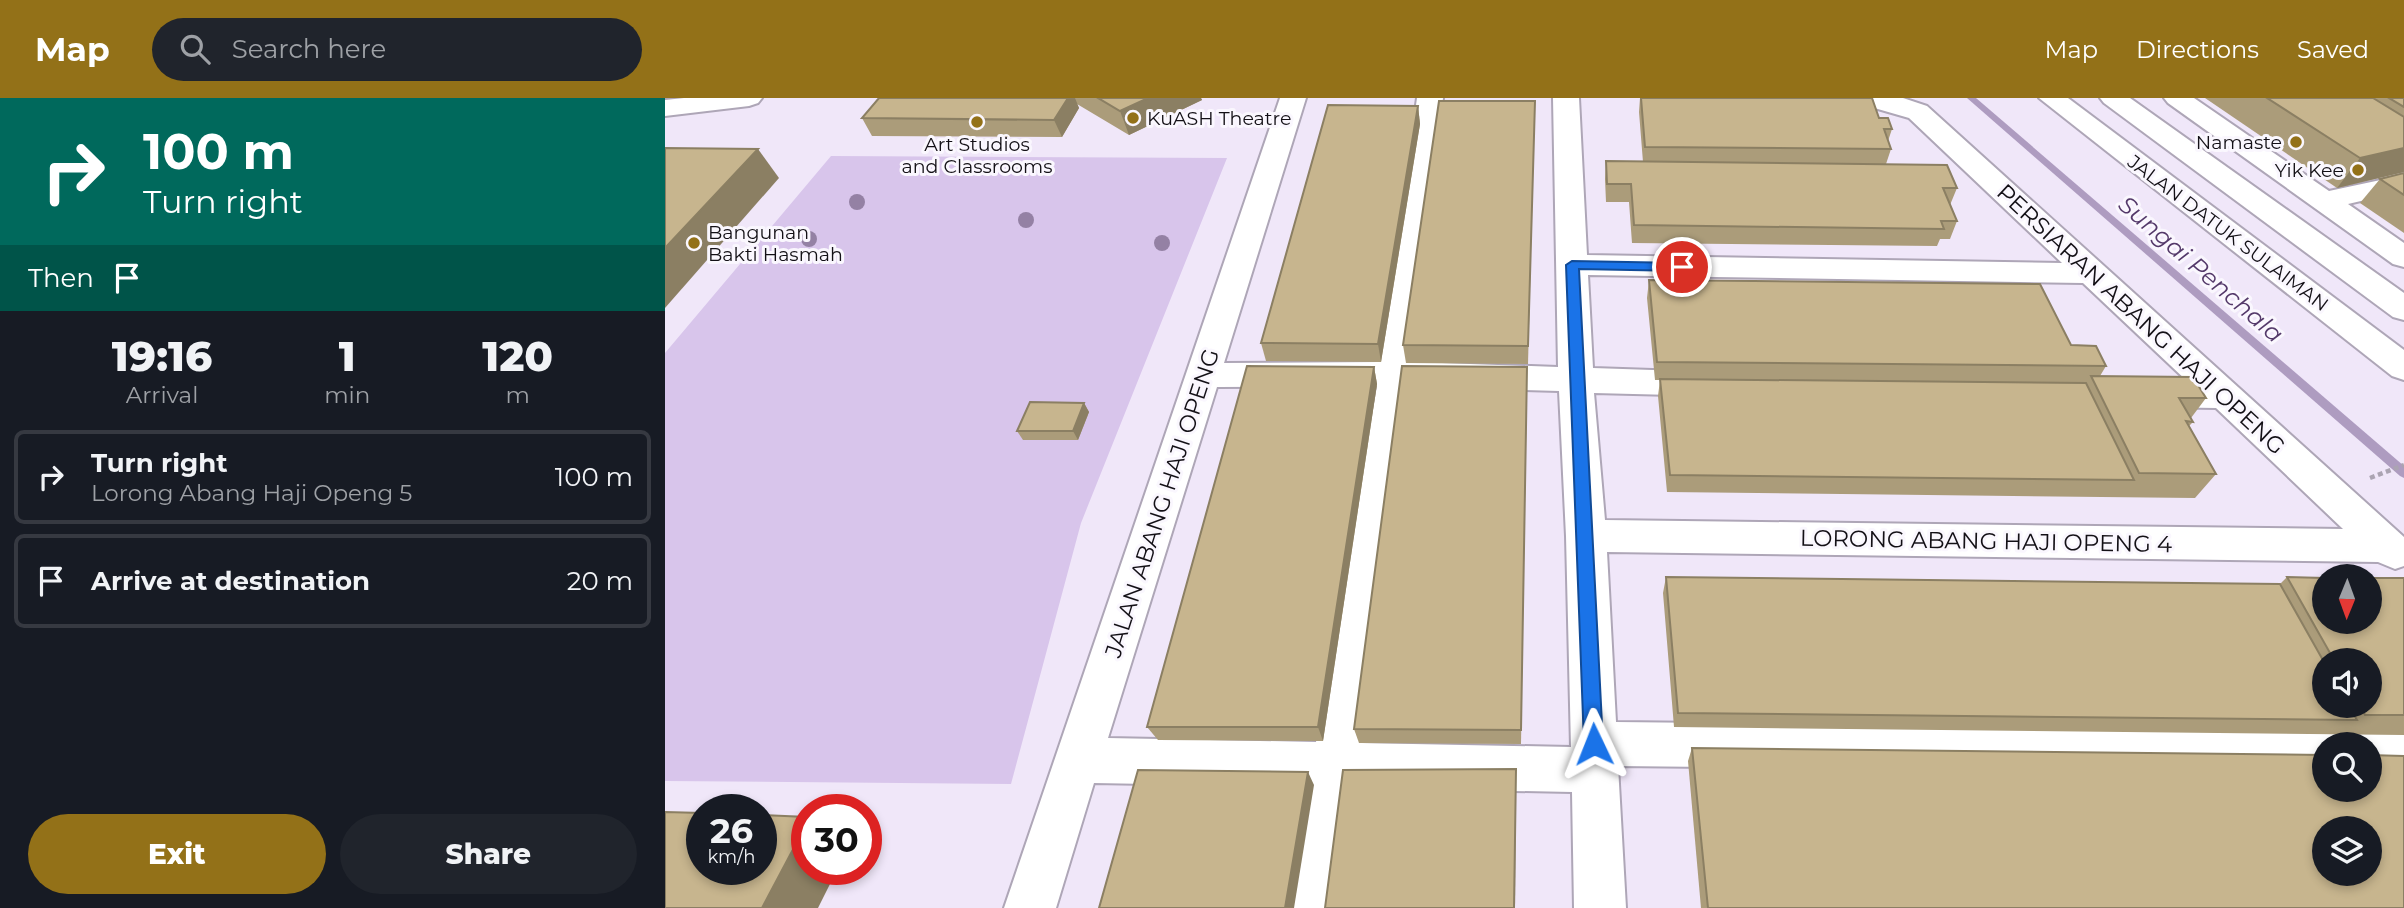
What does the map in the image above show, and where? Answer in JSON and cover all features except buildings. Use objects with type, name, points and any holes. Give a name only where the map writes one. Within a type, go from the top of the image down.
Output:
[{"type":"street","points":[[665,108],[749,98]]},
{"type":"street","name":"JALAN ABANG HAJI OPENG","points":[[1030,908],[1293,98]]},
{"type":"street","points":[[1313,908],[1396,374],[1430,98]]},
{"type":"street","points":[[1566,98],[1583,172],[1572,265],[1586,536],[1600,908]]},
{"type":"street","name":"PERSIARAN ABANG HAJI OPENG","points":[[1866,98],[1890,102],[1918,113],[2395,554]]},
{"type":"street","name":"JALAN DATUK SULAIMAN","points":[[2052,98],[2404,368]]},
{"type":"street","name":"JALAN DATUK SULAIMAN","points":[[2113,98],[2404,309]]},
{"type":"street","points":[[2177,98],[2404,257]]},
{"type":"street","points":[[1950,179],[1991,180]]},
{"type":"street","points":[[2331,205],[2404,183]]},
{"type":"street","points":[[2331,205],[2345,267]]},
{"type":"street","points":[[1572,265],[2092,273]]},
{"type":"street","points":[[1203,376],[1396,374],[1742,385]]},
{"type":"street","points":[[2128,394],[2224,396]]},
{"type":"street","name":"LORONG ABANG HAJI OPENG 4","points":[[1586,536],[2395,554]]},
{"type":"street","points":[[1078,760],[1336,766],[1594,757],[2312,752]]},
{"type":"street","points":[[2382,752],[2404,753]]},
{"type":"path","points":[[2365,480],[2404,466]]},
{"type":"shaded area","points":[[831,156],[1227,158],[1081,523],[1011,784],[665,781],[665,353]]},
{"type":"waterway","name":"Sungai Penchala","points":[[1971,98],[2404,473]]},
{"type":"place","name":"KuASH Theatre","points":[[1133,118]]},
{"type":"place","name":"Art Studios and Classrooms","points":[[977,122]]},
{"type":"place","name":"Namaste","points":[[2296,142]]},
{"type":"place","name":"Yik Kee","points":[[2358,170]]},
{"type":"place","name":"Bangunan Bakti Hasmah","points":[[694,243]]},
{"type":"route","points":[[1594,744],[1572,265],[1682,267]]}]
